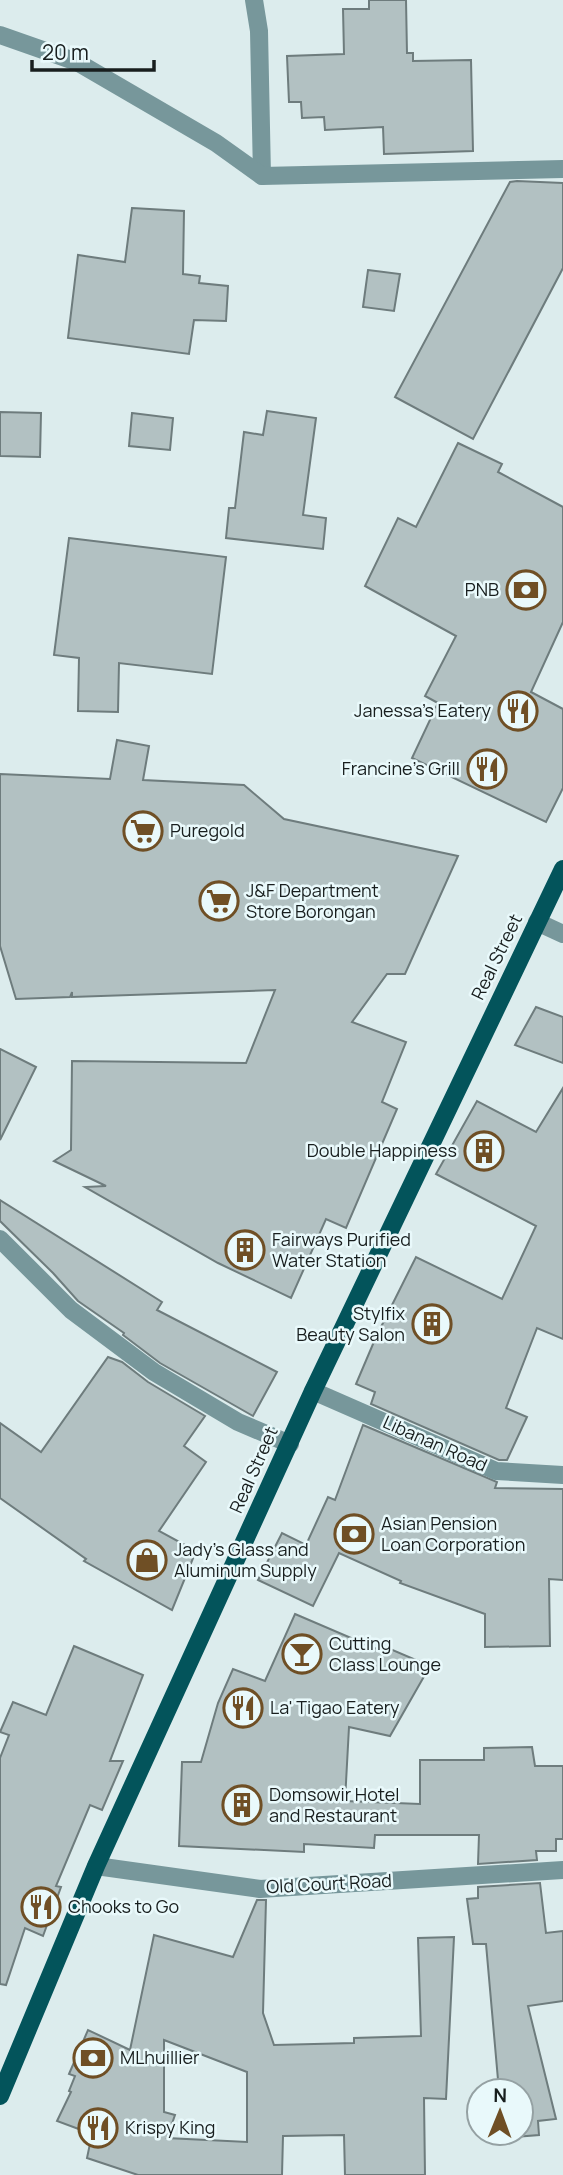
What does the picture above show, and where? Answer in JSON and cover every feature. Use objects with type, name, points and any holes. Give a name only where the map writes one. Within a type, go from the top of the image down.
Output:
[{"type":"main road","name":"Real Street","points":[[0,2096],[96,1866],[313,1391],[563,869]]},
{"type":"street","points":[[254,0],[259,31],[262,176]]},
{"type":"street","points":[[0,35],[77,62],[216,143],[262,176],[563,169]]},
{"type":"street","points":[[537,922],[563,934]]},
{"type":"street","points":[[0,1239],[71,1310],[154,1372],[239,1422],[290,1444]]},
{"type":"street","name":"Libanan Road","points":[[313,1391],[496,1471],[563,1475]]},
{"type":"street","name":"Old Court Road","points":[[96,1866],[260,1889],[563,1870]]},
{"type":"building","points":[[369,0],[406,0],[407,53],[413,53],[413,61],[471,60],[473,151],[384,154],[383,127],[325,130],[324,117],[302,118],[301,102],[289,102],[287,56],[344,54],[343,9],[369,9]]},
{"type":"building","points":[[510,182],[563,183],[563,268],[473,439],[395,397]]},
{"type":"building","points":[[132,208],[184,211],[183,274],[200,276],[199,283],[228,286],[226,321],[194,320],[189,354],[68,338],[78,255],[125,262]]},
{"type":"building","points":[[368,270],[400,274],[394,311],[363,307]]},
{"type":"building","points":[[267,411],[316,418],[303,515],[326,518],[323,549],[226,538],[229,508],[235,508],[244,432],[263,435]]},
{"type":"building","points":[[0,412],[41,413],[40,457],[0,456]]},
{"type":"building","points":[[132,413],[173,418],[170,450],[129,446]]},
{"type":"building","points":[[458,443],[502,464],[498,472],[563,507],[563,622],[531,692],[563,709],[563,788],[546,822],[412,758],[438,703],[425,696],[456,636],[365,586],[398,518],[416,527]]},
{"type":"building","points":[[69,538],[226,557],[212,674],[119,663],[118,712],[78,711],[79,658],[54,655]]},
{"type":"building","points":[[117,740],[149,746],[143,780],[244,785],[284,819],[458,856],[405,974],[387,974],[352,1022],[406,1042],[382,1102],[397,1109],[346,1228],[326,1219],[291,1298],[218,1263],[85,1187],[106,1186],[54,1161],[71,1150],[72,1061],[246,1063],[275,990],[72,997],[72,992],[70,997],[16,999],[0,946],[0,774],[110,779]]},
{"type":"building","points":[[536,1007],[563,1017],[563,1063],[515,1045]]},
{"type":"building","points":[[0,1049],[36,1067],[0,1140]]},
{"type":"building","points":[[563,1088],[563,1339],[537,1328],[506,1408],[527,1417],[507,1460],[499,1460],[371,1404],[375,1392],[356,1384],[416,1257],[502,1299],[536,1226],[436,1174],[477,1101],[536,1132]]},
{"type":"building","points":[[0,1200],[162,1302],[157,1310],[277,1372],[253,1416],[160,1363],[123,1335],[124,1333],[78,1301],[0,1221]]},
{"type":"building","points":[[108,1357],[122,1362],[148,1382],[205,1416],[184,1446],[206,1462],[159,1531],[196,1551],[172,1610],[84,1561],[86,1559],[0,1498],[0,1423],[41,1452]]},
{"type":"building","points":[[363,1425],[497,1482],[495,1488],[563,1489],[563,1580],[549,1579],[550,1646],[485,1647],[485,1614],[400,1583],[401,1581],[339,1553],[313,1606],[258,1580],[282,1533],[306,1545],[328,1497],[335,1500]]},
{"type":"building","points":[[295,1614],[386,1653],[388,1648],[430,1666],[390,1736],[349,1727],[345,1801],[420,1804],[420,1760],[484,1760],[484,1748],[532,1747],[535,1766],[563,1766],[563,1839],[556,1839],[556,1851],[536,1851],[537,1860],[478,1864],[479,1835],[375,1835],[374,1848],[304,1844],[304,1852],[179,1846],[182,1762],[201,1762],[218,1703],[233,1669],[265,1681]]},
{"type":"building","points":[[74,1646],[143,1675],[110,1761],[123,1761],[102,1810],[90,1805],[56,1886],[61,1887],[43,1936],[25,1928],[6,1985],[0,1984],[0,1758],[9,1735],[0,1732],[13,1702],[46,1715]]},
{"type":"building","points":[[540,1883],[546,1933],[563,1931],[563,2001],[528,2006],[556,2119],[538,2121],[539,2135],[535,2135],[535,2077],[498,2077],[486,1944],[473,1944],[467,1899],[478,1898],[478,1887]]},
{"type":"building","points":[[257,1900],[266,1900],[263,2013],[274,2045],[354,2043],[354,2038],[421,2036],[418,1938],[454,1937],[446,2099],[424,2098],[425,2175],[345,2175],[344,2135],[283,2136],[282,2175],[138,2175],[87,2158],[92,2134],[57,2121],[71,2092],[69,2091],[75,2076],[69,2074],[88,2030],[130,2050],[154,1935],[233,1957]],"holes":[[[164,2040],[247,2072],[247,2142],[167,2138],[175,2115],[164,2112]]]},
{"type":"place","name":"PNB","points":[[526,590]]},
{"type":"place","name":"Janessa's Eatery","points":[[518,711]]},
{"type":"place","name":"Francine's Grill","points":[[487,769]]},
{"type":"place","name":"Puregold","points":[[143,831]]},
{"type":"place","name":"J&F Department Store Borongan","points":[[219,901]]},
{"type":"place","name":"Double Happiness","points":[[484,1151]]},
{"type":"place","name":"Fairways Purified Water Station","points":[[245,1250]]},
{"type":"place","name":"Stylfix Beauty Salon","points":[[432,1324]]},
{"type":"place","name":"Asian Pension Loan Corporation","points":[[354,1534]]},
{"type":"place","name":"Jady's Glass and Aluminum Supply","points":[[147,1560]]},
{"type":"place","name":"Cutting Class Lounge","points":[[302,1654]]},
{"type":"place","name":"La' Tigao Eatery","points":[[243,1708]]},
{"type":"place","name":"Domsowir Hotel and Restaurant","points":[[242,1805]]},
{"type":"place","name":"Chooks to Go","points":[[41,1907]]},
{"type":"place","name":"MLhuillier","points":[[93,2058]]},
{"type":"place","name":"Krispy King","points":[[98,2128]]}]
